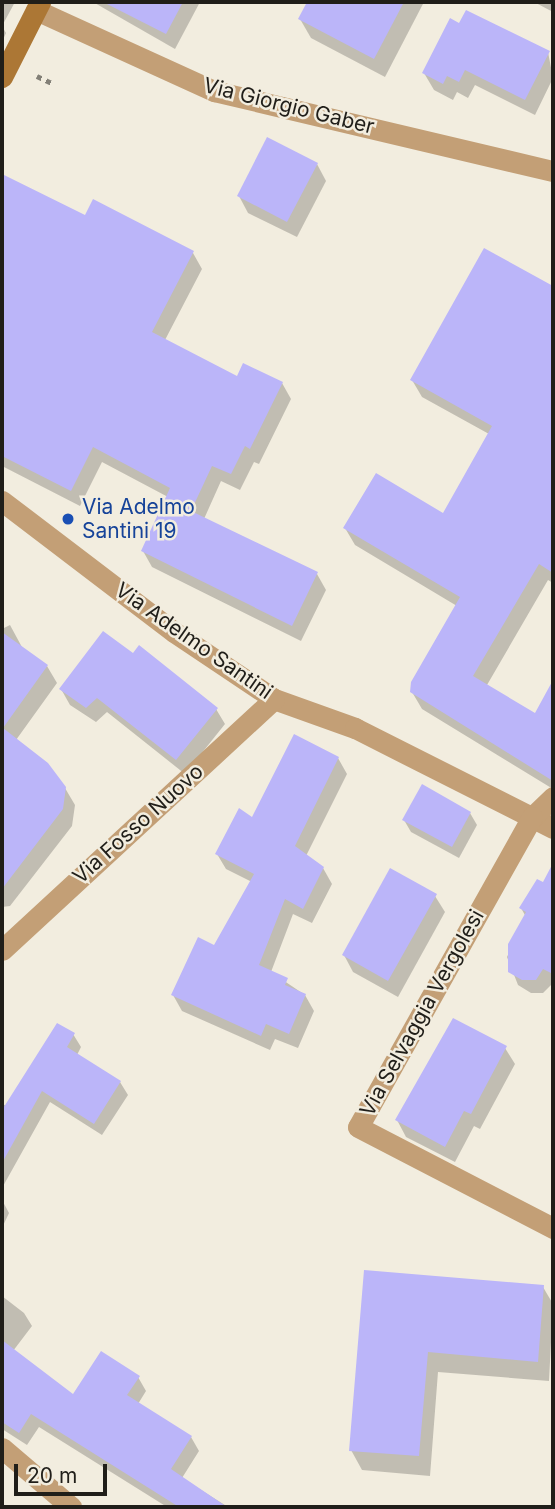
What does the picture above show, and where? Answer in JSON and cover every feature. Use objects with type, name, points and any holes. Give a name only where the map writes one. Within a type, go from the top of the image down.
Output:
[{"type":"main road","points":[[2,77],[38,6]]},
{"type":"street","name":"Via Giorgio Gaber","points":[[38,6],[214,91],[553,171]]},
{"type":"street","name":"Via Adelmo Santini","points":[[2,501],[174,632],[275,699],[355,728],[553,828]]},
{"type":"street","name":"Via Fosso Nuovo","points":[[2,950],[275,699]]},
{"type":"street","points":[[532,817],[553,797]]},
{"type":"street","name":"Via Selvaggia Vergolesi","points":[[532,817],[358,1127],[553,1228]]},
{"type":"street","points":[[2,1448],[71,1507]]},
{"type":"path","points":[[37,76],[52,83]]},
{"type":"building","points":[[103,2],[183,2],[166,34]]},
{"type":"building","points":[[307,2],[404,2],[374,59],[298,19]]},
{"type":"building","points":[[466,10],[550,51],[525,100],[465,70],[459,82],[447,76],[443,84],[422,73],[450,18],[459,23]]},
{"type":"building","points":[[267,137],[318,163],[287,222],[237,196]]},
{"type":"building","points":[[2,174],[85,215],[93,199],[194,251],[152,332],[237,376],[243,363],[283,382],[250,449],[245,446],[231,474],[212,466],[191,511],[318,572],[292,626],[141,551],[170,488],[93,447],[71,491],[2,456]]},
{"type":"building","points":[[484,248],[553,286],[553,573],[539,564],[473,676],[535,713],[553,680],[553,781],[410,692],[411,682],[460,597],[343,528],[376,473],[443,513],[492,426],[410,380]]},
{"type":"building","points":[[103,631],[133,653],[139,645],[218,708],[176,760],[97,698],[86,708],[59,689]]},
{"type":"building","points":[[2,632],[48,665],[3,728],[48,763],[66,787],[63,809],[2,889]]},
{"type":"building","points":[[294,734],[339,757],[295,846],[324,867],[303,909],[285,899],[259,965],[288,978],[285,985],[306,994],[289,1034],[266,1024],[261,1036],[171,995],[198,937],[214,945],[254,874],[215,854],[239,808],[252,817]]},
{"type":"building","points":[[422,784],[471,812],[452,847],[402,820]]},
{"type":"building","points":[[553,863],[553,974],[543,969],[536,980],[522,980],[508,972],[508,944],[526,912],[519,908],[537,879],[543,882]]},
{"type":"building","points":[[390,868],[437,894],[388,981],[342,955]]},
{"type":"building","points":[[453,1018],[507,1046],[471,1114],[464,1111],[445,1147],[395,1120]]},
{"type":"building","points":[[57,1023],[75,1033],[67,1047],[121,1081],[94,1124],[42,1091],[2,1163],[2,1110]]},
{"type":"building","points":[[364,1270],[544,1285],[538,1362],[428,1352],[419,1456],[349,1451]]},
{"type":"building","points":[[2,1340],[73,1394],[101,1351],[140,1376],[127,1395],[192,1436],[171,1469],[227,1507],[179,1507],[31,1414],[19,1433],[2,1422]]},
{"type":"place","name":"Via Adelmo Santini 19","points":[[68,519]]}]
